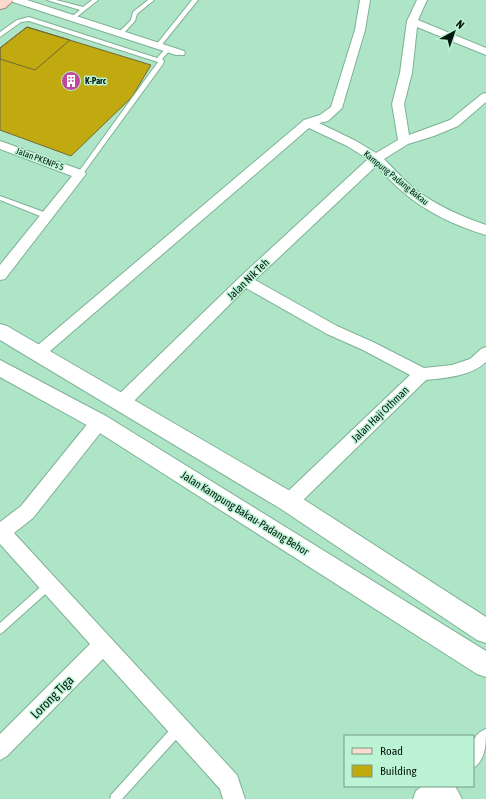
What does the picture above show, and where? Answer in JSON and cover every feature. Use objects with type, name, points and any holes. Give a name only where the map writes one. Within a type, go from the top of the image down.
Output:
[{"type":"main road","points":[[0,5],[7,0]]},
{"type":"street","points":[[38,354],[308,123],[324,118],[336,108],[360,30],[365,0]]},
{"type":"street","points":[[404,141],[398,104],[406,73],[412,21],[422,0]]},
{"type":"street","points":[[22,1],[180,53]]},
{"type":"street","points":[[412,21],[486,52]]},
{"type":"street","name":"Jalan Nik Teh","points":[[122,402],[245,281],[376,159],[404,141],[430,133],[454,123],[486,96]]},
{"type":"street","name":"Kampung Padang Bakau","points":[[308,123],[355,145],[376,159],[407,189],[430,205],[486,230]]},
{"type":"street","name":"Jalan PKENPs 5","points":[[0,145],[80,174]]},
{"type":"street","points":[[0,275],[4,262],[47,216],[80,174]]},
{"type":"street","points":[[245,281],[332,330],[368,346],[422,374],[452,371],[475,363],[486,353]]},
{"type":"street","points":[[0,331],[289,502],[486,631]]},
{"type":"street","name":"Jalan Kampung Bakau-Padang Behor","points":[[0,368],[100,422],[486,665]]},
{"type":"street","name":"Jalan Haji Othman","points":[[289,502],[422,374]]},
{"type":"street","points":[[100,422],[27,512],[1,531],[229,783],[234,799]]},
{"type":"street","name":"Lorong Tiga","points":[[0,749],[103,645]]},
{"type":"street","points":[[474,755],[486,739]]},
{"type":"street","points":[[424,799],[437,787]]},
{"type":"street","points":[[443,787],[451,799]]},
{"type":"lane","points":[[50,0],[84,9]]},
{"type":"lane","points":[[73,18],[95,0]]},
{"type":"lane","points":[[121,34],[133,20],[136,13],[151,0]]},
{"type":"lane","points":[[80,174],[161,63],[158,60],[163,47],[195,0]]},
{"type":"lane","points":[[0,35],[19,21],[28,19],[158,60]]},
{"type":"lane","points":[[0,198],[47,216]]},
{"type":"lane","points":[[0,629],[49,585]]},
{"type":"lane","points":[[115,799],[179,728]]},
{"type":"building","name":"K-Parc","points":[[27,27],[151,65],[132,97],[71,156],[0,130],[0,48]]},
{"type":"building","points":[[27,27],[70,40],[35,70],[0,59],[0,48]]},
{"type":"place","name":"K-Parc","points":[[71,81]]}]
